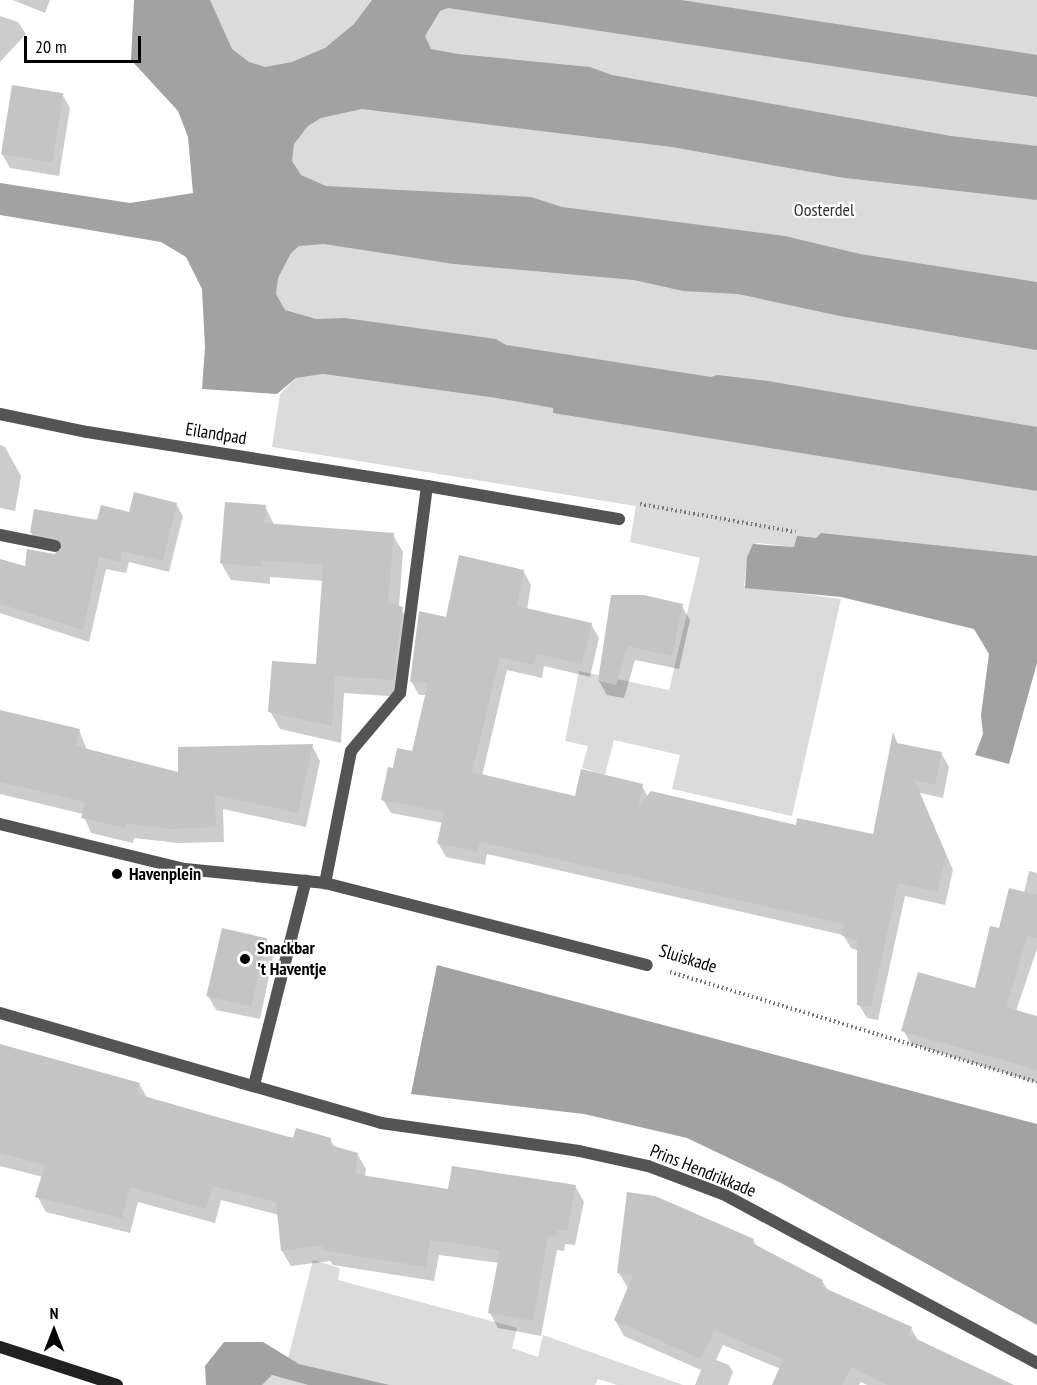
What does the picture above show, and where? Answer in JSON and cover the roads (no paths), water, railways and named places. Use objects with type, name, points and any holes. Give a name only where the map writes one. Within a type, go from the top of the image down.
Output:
[{"type":"street","name":"Eilandpad","points":[[0,414],[87,432],[619,519]]},
{"type":"street","points":[[0,824],[185,869],[326,883],[351,751],[400,693],[427,486]]},
{"type":"street","points":[[0,535],[55,546]]},
{"type":"street","points":[[0,1013],[255,1085],[306,880]]},
{"type":"street","name":"Sluiskade","points":[[326,883],[647,965]]},
{"type":"street","name":"Prins Hendrikkade","points":[[255,1085],[381,1122],[609,1157],[677,1175],[723,1194],[1037,1363]]},
{"type":"street","points":[[0,1347],[117,1385]]},
{"type":"place","name":"Havenplein","points":[[117,874]]},
{"type":"place","name":"Snackbar 't Haventje","points":[[245,959]]},
{"type":"park label","name":"Oosterdel","points":[[824,210]]}]
